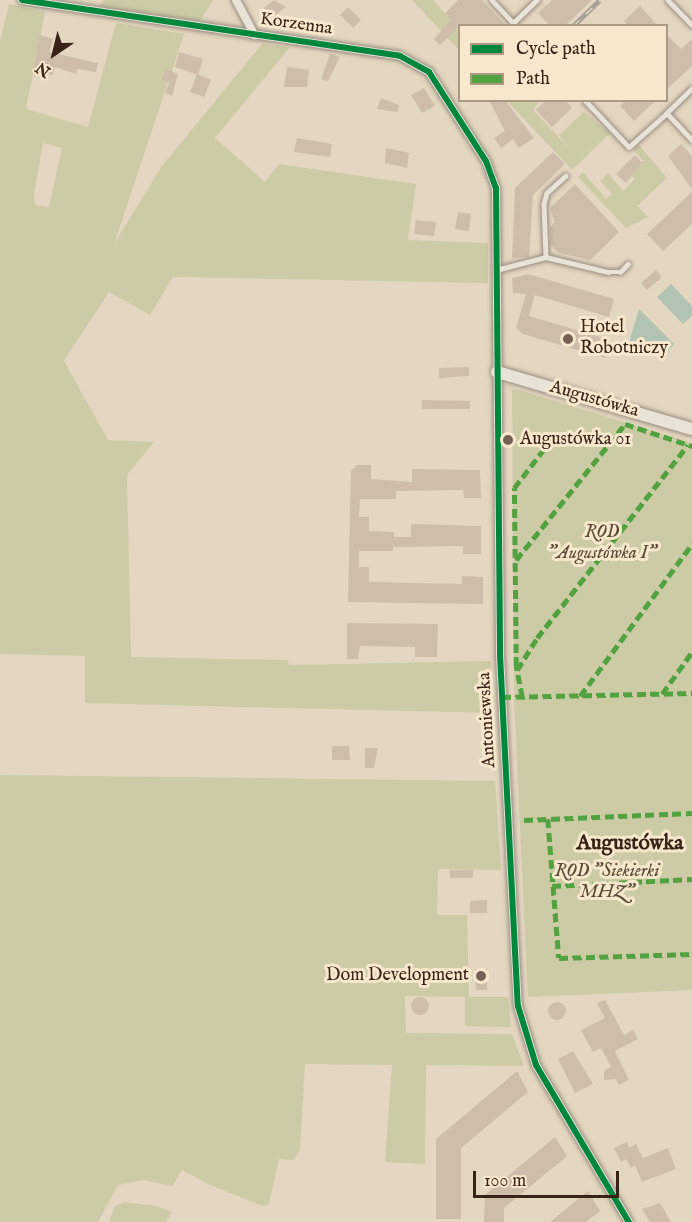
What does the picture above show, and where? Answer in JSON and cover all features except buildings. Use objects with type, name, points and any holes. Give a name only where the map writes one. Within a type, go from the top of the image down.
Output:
[{"type":"street","name":"Korzenna","points":[[22,0],[386,53],[422,66],[486,161],[496,188]]},
{"type":"street","points":[[236,0],[255,35]]},
{"type":"street","name":"Antoniewska","points":[[496,188],[500,655],[518,1006],[536,1065],[629,1222]]},
{"type":"street","name":"Augustówka","points":[[497,372],[692,429]]},
{"type":"lane","points":[[492,0],[514,24],[537,0]]},
{"type":"lane","points":[[668,0],[692,25]]},
{"type":"lane","points":[[587,102],[629,147],[692,89]]},
{"type":"lane","points":[[667,113],[692,140]]},
{"type":"lane","points":[[546,257],[543,204],[547,193],[566,176]]},
{"type":"lane","points":[[496,270],[546,257],[608,272],[620,272],[628,264]]},
{"type":"green space","points":[[104,0],[213,0],[200,21],[99,6]]},
{"type":"green space","points":[[412,0],[433,0],[448,17],[455,16],[449,22],[456,29],[458,28],[458,49]]},
{"type":"green space","points":[[9,4],[45,12],[26,109],[88,127],[116,23],[184,34],[114,244],[162,166],[262,44],[290,47],[215,138],[265,182],[279,164],[416,184],[408,240],[488,243],[488,283],[173,277],[150,315],[109,292],[64,361],[108,440],[154,442],[127,475],[131,657],[288,660],[289,665],[491,661],[493,713],[85,703],[85,656],[0,654],[0,41]],"holes":[[[43,143],[62,148],[49,207],[35,205],[34,194]]]},
{"type":"green space","points":[[508,102],[539,102],[533,110],[568,147],[559,135],[584,112],[610,133],[572,170]]},
{"type":"green space","points":[[639,145],[667,178],[637,206],[649,217],[626,228],[578,177],[583,172],[606,199],[612,194],[600,181],[608,173],[623,191],[635,179],[630,174],[643,161],[634,150]]},
{"type":"green space","points":[[516,389],[692,443],[692,990],[528,997],[514,700],[512,390]]},
{"type":"green space","points":[[0,775],[495,781],[501,870],[438,869],[437,915],[467,915],[469,997],[508,997],[511,1027],[465,1026],[465,997],[405,996],[406,1033],[512,1034],[524,1066],[426,1065],[425,1164],[385,1162],[392,1065],[305,1064],[300,1150],[294,1160],[279,1159],[269,1204],[263,1206],[210,1185],[182,1170],[172,1186],[143,1180],[118,1185],[98,1222],[0,1222]]},
{"type":"green space","points":[[124,1202],[156,1206],[172,1212],[166,1222],[109,1222],[115,1206]]},
{"type":"shaded area","points":[[671,284],[692,306],[692,316],[683,324],[657,297]]},
{"type":"shaded area","points":[[639,309],[674,344],[664,357],[627,349]]},
{"type":"railway","points":[[575,24],[600,0]]},
{"type":"marked path","points":[[516,560],[625,424],[692,446]]},
{"type":"marked path","points":[[522,697],[516,666],[514,488],[547,445]]},
{"type":"marked path","points":[[517,670],[537,638],[688,445]]},
{"type":"marked path","points":[[580,696],[692,544]]},
{"type":"marked path","points":[[662,694],[692,652]]},
{"type":"marked path","points":[[502,697],[692,693]]},
{"type":"marked path","points":[[524,820],[692,813]]},
{"type":"marked path","points":[[548,819],[559,958],[692,954]]},
{"type":"marked path","points":[[552,886],[692,879]]},
{"type":"cycle path","points":[[22,0],[400,56],[429,72],[486,161],[496,188],[500,655],[518,1006],[536,1065],[629,1222]]},
{"type":"place","name":"Hotel Robotniczy","points":[[568,339]]},
{"type":"place","name":"Augustówka 01","points":[[508,440]]},
{"type":"place","name":"Dom Development","points":[[481,976]]},
{"type":"district","name":"Augustówka","points":[[630,844]]},
{"type":"park label","name":"ROD \"Augustówka I\"","points":[[602,544]]},
{"type":"park label","name":"ROD \"Siekierki MHZ\"","points":[[607,883]]}]
